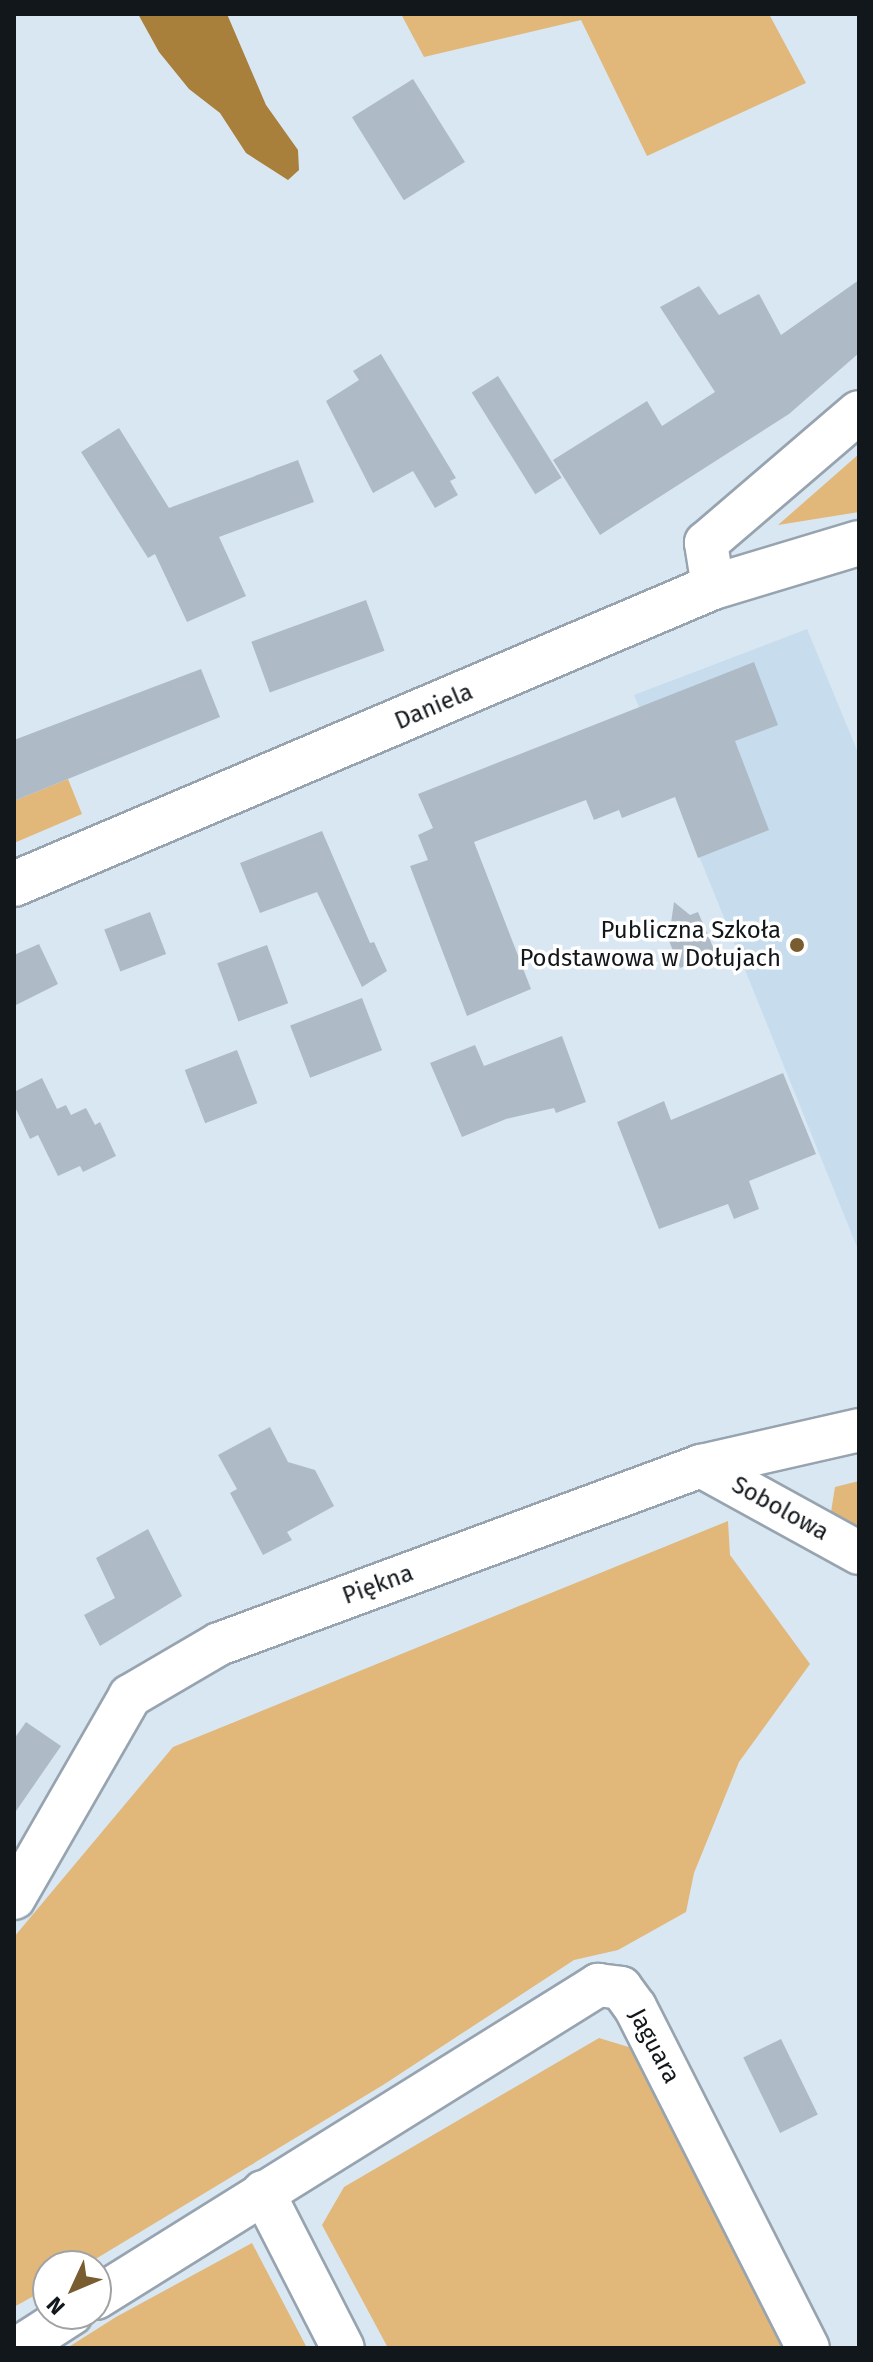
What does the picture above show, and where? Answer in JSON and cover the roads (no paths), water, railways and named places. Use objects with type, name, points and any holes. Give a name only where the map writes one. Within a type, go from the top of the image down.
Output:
[{"type":"street","points":[[713,587],[706,543],[859,412]]},
{"type":"street","name":"Daniela","points":[[14,884],[713,587],[859,543]]},
{"type":"street","name":"Piękna","points":[[14,1898],[130,1696],[219,1644],[701,1466],[859,1430]]},
{"type":"street","name":"Sobolowa","points":[[701,1466],[859,1553]]},
{"type":"street","name":"Jaguara","points":[[112,2288],[598,1985],[621,1988],[808,2348]]},
{"type":"street","points":[[263,2192],[343,2348]]},
{"type":"street","points":[[18,2348],[46,2330]]},
{"type":"place","name":"Publiczna Szkoła Podstawowa w Dołujach","points":[[797,945]]}]
